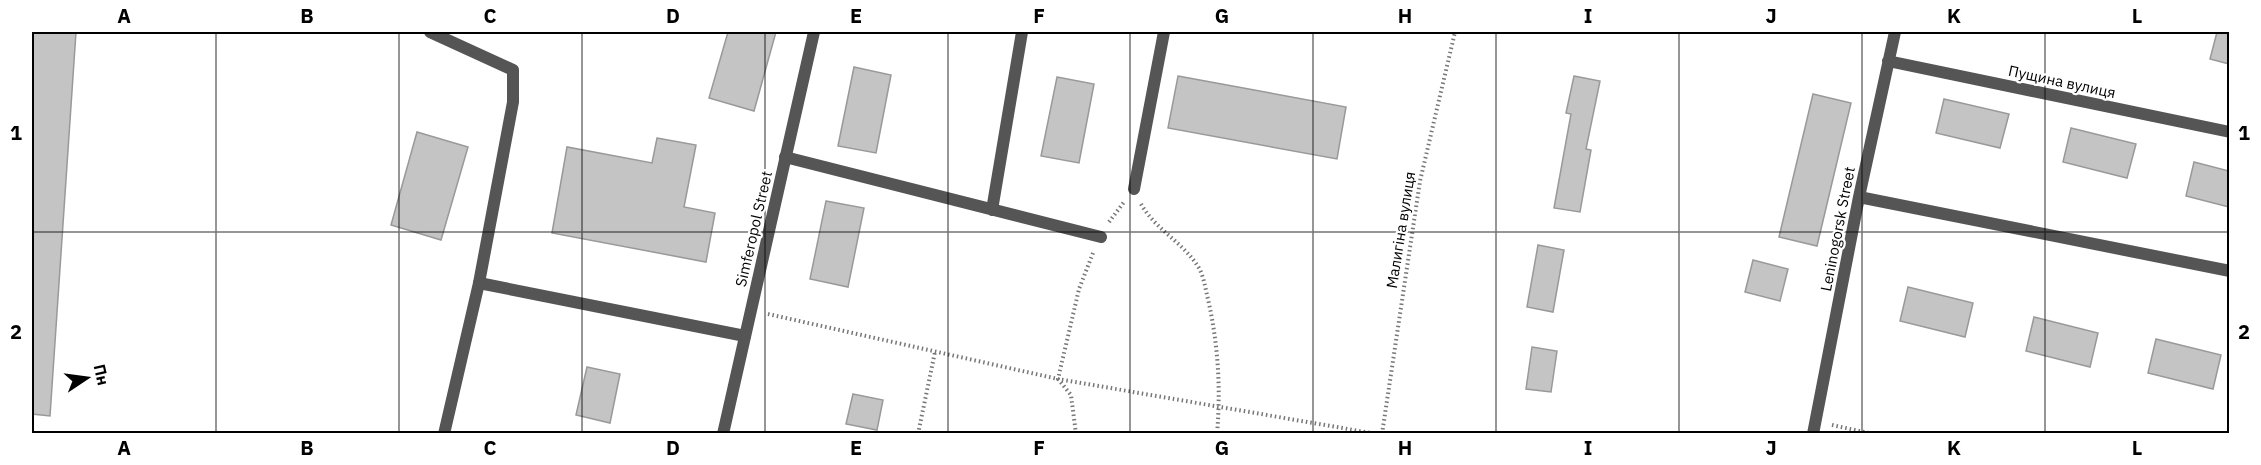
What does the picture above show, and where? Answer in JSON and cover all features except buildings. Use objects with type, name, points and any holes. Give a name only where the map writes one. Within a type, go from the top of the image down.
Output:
[{"type":"street","points":[[429,32],[513,70],[513,102],[479,283],[444,434]]},
{"type":"street","name":"Simferopol Street","points":[[723,434],[814,32]]},
{"type":"street","points":[[992,210],[1022,32]]},
{"type":"street","points":[[1134,189],[1164,32]]},
{"type":"street","name":"Leninogorsk Street","points":[[1814,428],[1859,197],[1895,32]]},
{"type":"street","name":"Пущина вулиця","points":[[1888,61],[2229,132]]},
{"type":"street","points":[[785,157],[1101,237]]},
{"type":"street","points":[[1859,197],[2229,271]]},
{"type":"street","points":[[479,283],[745,336]]},
{"type":"path","name":"Малигіна вулиця","points":[[1382,434],[1420,181],[1455,32]]},
{"type":"path","points":[[1058,380],[1079,289],[1108,223],[1134,189],[1146,213],[1154,223],[1184,248],[1199,267],[1212,315],[1218,352],[1220,407],[1217,434]]},
{"type":"path","points":[[751,310],[1058,380],[1377,434]]},
{"type":"path","points":[[918,434],[935,351]]},
{"type":"path","points":[[1058,380],[1071,395],[1076,434]]},
{"type":"path","points":[[1814,428],[1873,434]]}]
